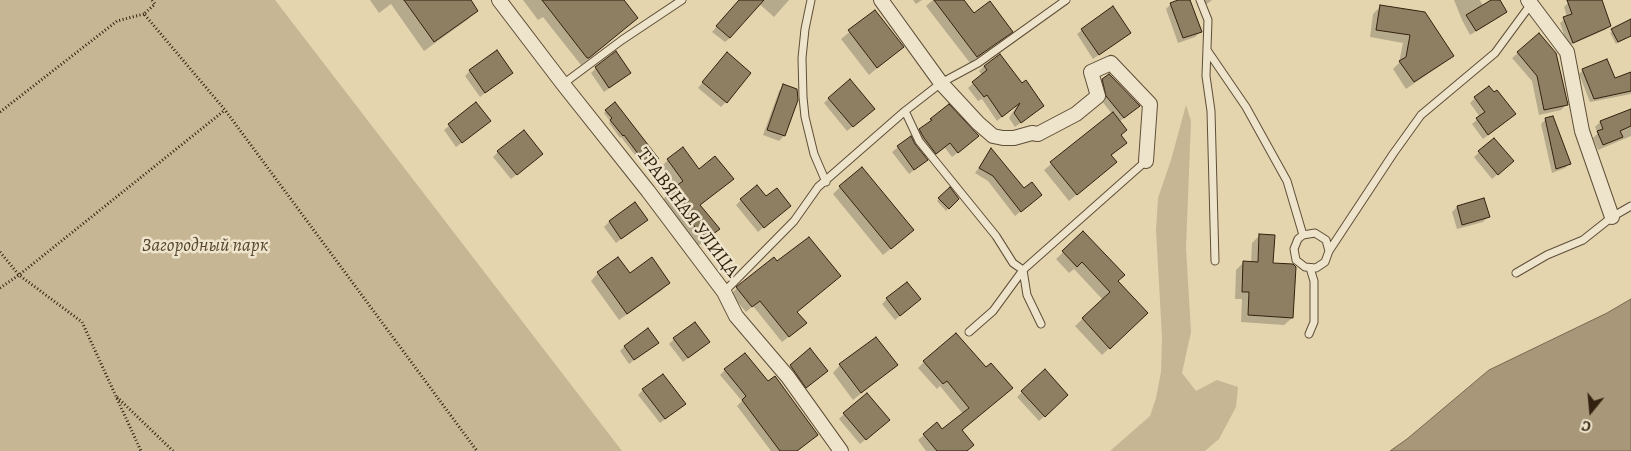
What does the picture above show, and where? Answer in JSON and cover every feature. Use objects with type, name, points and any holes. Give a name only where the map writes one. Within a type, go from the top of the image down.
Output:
[{"type":"street","name":"ТРАВЯНАЯ УЛИЦА","points":[[499,0],[648,191],[724,292],[736,316],[788,377],[841,451]]},
{"type":"street","points":[[880,0],[921,53],[941,83],[978,123],[994,136],[1014,138],[1032,133],[1038,134],[1076,114],[1098,96],[1091,72],[1111,63],[1150,104],[1146,161]]},
{"type":"street","points":[[1530,2],[1567,52],[1582,131],[1612,217]]},
{"type":"lane","points":[[563,84],[622,40],[682,0]]},
{"type":"lane","points":[[811,0],[802,58],[803,97],[805,117],[814,154],[826,182]]},
{"type":"lane","points":[[724,292],[794,221],[818,187],[905,111],[941,83],[978,63],[1066,0]]},
{"type":"lane","points":[[1200,0],[1208,20],[1206,76],[1211,110],[1215,261]]},
{"type":"lane","points":[[1330,251],[1326,240],[1321,235],[1315,233],[1303,235],[1295,244],[1294,255],[1300,264],[1310,268],[1316,268],[1325,262],[1330,251],[1392,154],[1421,116],[1494,53],[1530,2]]},
{"type":"lane","points":[[1207,50],[1246,107],[1286,181],[1303,235]]},
{"type":"lane","points":[[905,111],[919,140],[996,236],[1013,263],[1023,270],[1027,295],[1042,324]]},
{"type":"lane","points":[[969,332],[993,311],[1023,270],[1146,161]]},
{"type":"lane","points":[[1516,273],[1547,255],[1583,240],[1612,217],[1631,206]]},
{"type":"lane","points":[[1308,334],[1314,322],[1314,281],[1310,268]]},
{"type":"path","points":[[0,112],[117,21],[144,14],[155,4],[152,0]]},
{"type":"path","points":[[144,14],[225,110],[478,451]]},
{"type":"path","points":[[0,288],[19,275],[225,110]]},
{"type":"path","points":[[0,252],[19,275],[82,322],[141,451]]},
{"type":"path","points":[[115,395],[173,451]]},
{"type":"green space","name":"Загородный парк","points":[[0,0],[275,0],[622,451],[0,451]]},
{"type":"green space","points":[[1186,105],[1191,121],[1186,248],[1191,332],[1182,373],[1196,391],[1217,380],[1238,387],[1236,407],[1219,439],[1205,451],[1110,451],[1150,416],[1156,398],[1161,372],[1162,337],[1156,230],[1158,198]]},
{"type":"shaded area","points":[[1631,299],[1631,451],[1390,451],[1489,370],[1607,313]]},
{"type":"building","points":[[404,0],[471,0],[478,11],[434,42]]},
{"type":"building","points":[[542,0],[624,0],[638,18],[587,58]]},
{"type":"building","points":[[739,0],[764,0],[730,38],[716,26]]},
{"type":"building","points":[[934,0],[964,0],[974,13],[990,1],[1013,32],[977,57]]},
{"type":"building","points":[[1178,0],[1190,0],[1202,32],[1183,38],[1170,3]]},
{"type":"building","points":[[1491,0],[1500,0],[1507,12],[1476,31],[1466,15]]},
{"type":"building","points":[[1567,0],[1602,0],[1611,26],[1573,43],[1563,17],[1572,14]]},
{"type":"building","points":[[1380,5],[1425,12],[1454,56],[1414,82],[1399,61],[1406,57],[1410,35],[1376,30]]},
{"type":"building","points":[[1113,6],[1131,33],[1099,55],[1081,29]]},
{"type":"building","points":[[875,10],[904,47],[877,68],[848,30]]},
{"type":"building","points":[[1631,19],[1631,36],[1618,42],[1611,29]]},
{"type":"building","points":[[1539,33],[1556,53],[1568,105],[1544,110],[1537,76],[1517,52]]},
{"type":"building","points":[[497,50],[513,73],[485,93],[469,70]]},
{"type":"building","points":[[616,51],[631,73],[609,88],[595,67]]},
{"type":"building","points":[[727,52],[751,73],[727,103],[702,82]]},
{"type":"building","points":[[1000,54],[1022,83],[1026,80],[1044,106],[1021,123],[1014,113],[1020,103],[1002,117],[987,95],[984,97],[972,82],[987,70],[984,66]]},
{"type":"building","points":[[1607,59],[1615,78],[1631,72],[1631,91],[1594,99],[1582,69]]},
{"type":"building","points":[[1109,74],[1140,106],[1124,118],[1106,96],[1102,79]]},
{"type":"building","points":[[850,79],[875,109],[853,127],[828,98]]},
{"type":"building","points":[[783,84],[797,89],[798,100],[785,136],[767,130]]},
{"type":"building","points":[[1489,86],[1494,92],[1497,90],[1516,114],[1488,135],[1476,118],[1485,112],[1474,97]]},
{"type":"building","points":[[476,102],[491,121],[462,143],[448,124]]},
{"type":"building","points":[[615,102],[659,159],[648,167],[610,120],[612,118],[605,110]]},
{"type":"building","points":[[949,104],[979,136],[958,153],[950,143],[936,154],[919,129]]},
{"type":"building","points":[[1631,109],[1631,126],[1620,131],[1623,137],[1603,145],[1597,131],[1603,129],[1600,121]]},
{"type":"building","points":[[1113,112],[1127,130],[1121,135],[1127,143],[1111,155],[1117,162],[1077,195],[1050,162]]},
{"type":"building","points":[[1553,116],[1571,164],[1556,169],[1545,118]]},
{"type":"building","points":[[524,130],[543,154],[517,175],[497,151]]},
{"type":"building","points":[[911,136],[928,160],[914,170],[897,146]]},
{"type":"building","points":[[1494,138],[1514,161],[1498,175],[1478,151]]},
{"type":"building","points":[[683,147],[699,169],[715,156],[734,179],[700,205],[720,229],[705,240],[668,192],[683,181],[667,159]]},
{"type":"building","points":[[991,148],[1024,188],[1032,182],[1042,195],[1021,212],[993,176],[979,168]]},
{"type":"building","points":[[862,167],[914,230],[891,249],[839,186]]},
{"type":"building","points":[[757,185],[766,196],[777,188],[791,206],[764,228],[740,199]]},
{"type":"building","points":[[950,187],[959,199],[949,209],[938,198]]},
{"type":"building","points":[[1484,198],[1490,217],[1462,225],[1457,206]]},
{"type":"building","points":[[635,202],[648,220],[621,239],[609,221]]},
{"type":"building","points":[[1083,231],[1125,275],[1118,281],[1148,313],[1110,349],[1082,318],[1110,292],[1082,262],[1077,267],[1062,251]]},
{"type":"building","points":[[1259,234],[1275,235],[1273,263],[1293,264],[1296,267],[1293,318],[1248,315],[1249,292],[1242,292],[1243,261],[1258,262]]},
{"type":"building","points":[[809,237],[841,276],[797,312],[807,323],[789,337],[760,301],[752,307],[736,287],[774,257],[777,261]]},
{"type":"building","points":[[618,257],[630,273],[652,257],[670,283],[627,314],[597,272]]},
{"type":"building","points":[[907,282],[921,299],[900,316],[886,298]]},
{"type":"building","points":[[695,322],[710,342],[688,358],[673,338]]},
{"type":"building","points":[[648,328],[659,343],[634,360],[624,346]]},
{"type":"building","points":[[956,333],[986,367],[991,363],[1013,388],[962,430],[974,445],[967,451],[937,451],[923,434],[937,422],[942,429],[969,408],[947,381],[943,384],[923,361]]},
{"type":"building","points":[[876,337],[898,365],[861,393],[839,364]]},
{"type":"building","points":[[810,348],[828,371],[806,388],[790,365]]},
{"type":"building","points":[[745,353],[768,381],[775,376],[818,435],[797,451],[780,451],[742,400],[746,396],[724,369]]},
{"type":"building","points":[[1045,369],[1068,395],[1045,417],[1021,391]]},
{"type":"building","points":[[663,374],[686,404],[665,419],[642,389]]},
{"type":"building","points":[[867,393],[890,420],[866,440],[843,413]]}]
